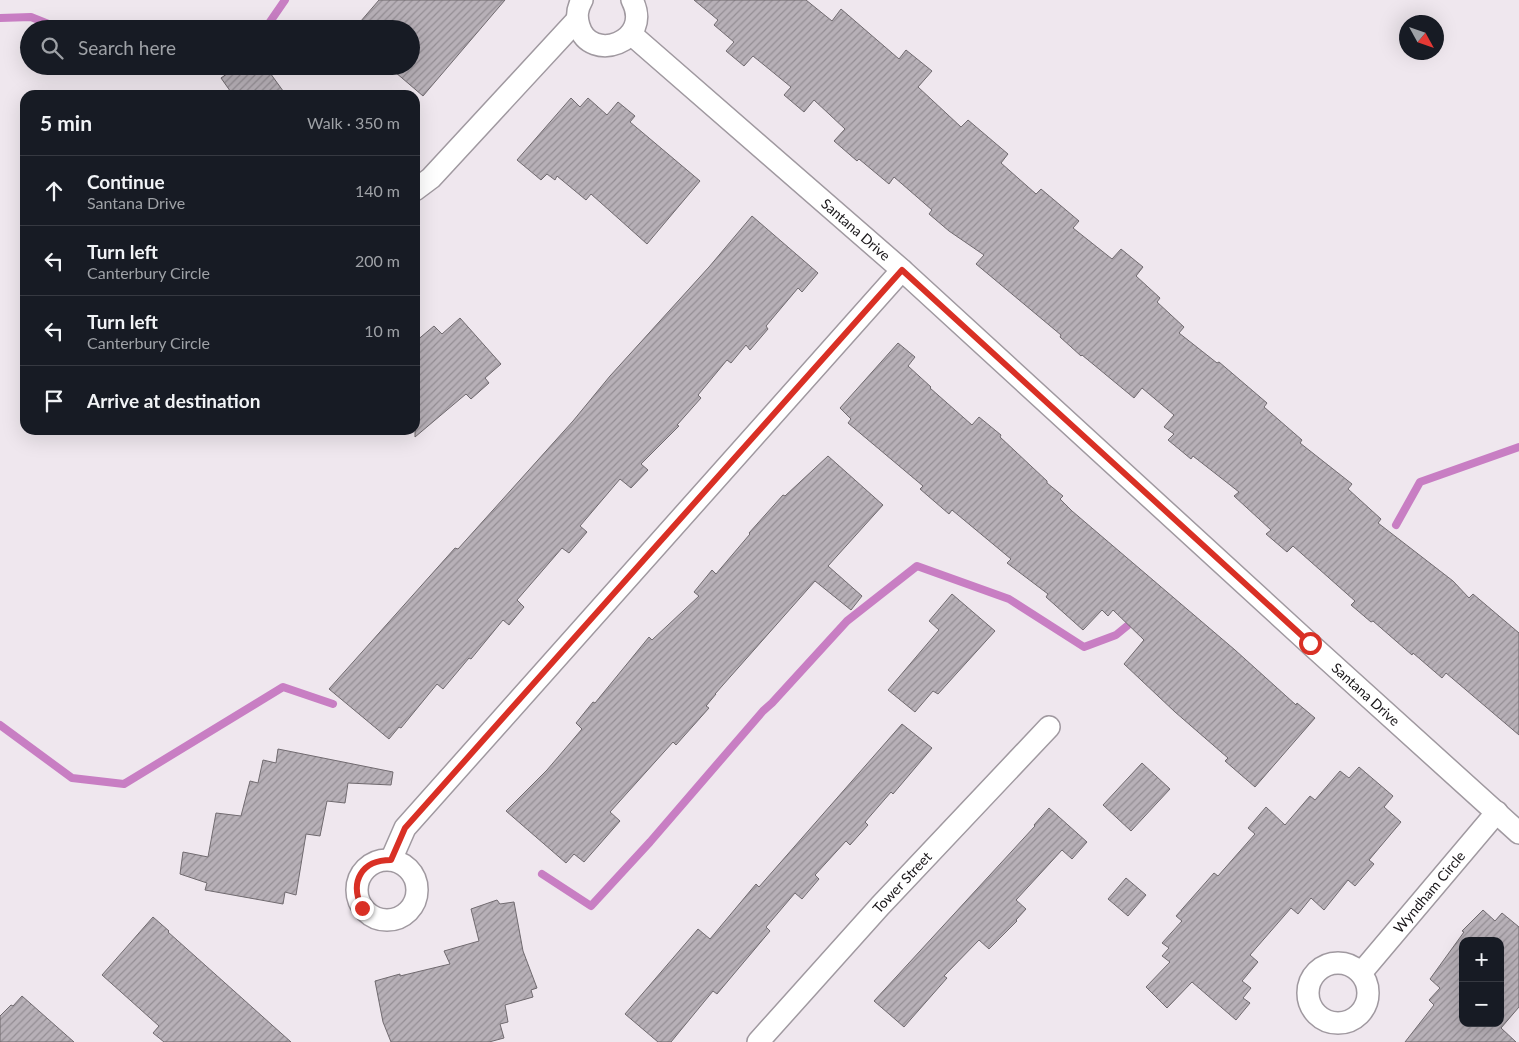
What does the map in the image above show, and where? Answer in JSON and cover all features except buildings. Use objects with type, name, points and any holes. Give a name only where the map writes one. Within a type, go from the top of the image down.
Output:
[{"type":"street","points":[[580,10],[580,30],[586,37],[594,43],[603,46],[614,45],[623,41],[631,34],[635,25],[637,16],[632,0]]},
{"type":"street","points":[[420,186],[431,178],[580,10]]},
{"type":"street","name":"Santana Drive","points":[[631,34],[902,270],[1519,833]]},
{"type":"street","points":[[391,860],[405,828],[902,270]]},
{"type":"street","name":"Tower Street","points":[[758,1042],[880,906],[1049,727]]},
{"type":"street","name":"Wyndham Circle","points":[[1361,973],[1497,812]]},
{"type":"waterway","points":[[271,20],[285,0]]},
{"type":"waterway","points":[[0,18],[31,17],[38,20]]},
{"type":"waterway","points":[[1396,525],[1420,482],[1519,447]]},
{"type":"waterway","points":[[542,874],[591,906],[650,842],[763,711],[847,621],[917,566],[1009,599],[1084,647],[1116,635],[1127,626]]},
{"type":"waterway","points":[[0,725],[72,778],[124,784],[283,687],[333,704]]},
{"type":"route","points":[[362,908],[357,898],[356,888],[358,878],[363,870],[371,863],[391,860],[405,828],[902,270],[1310,643]]}]
